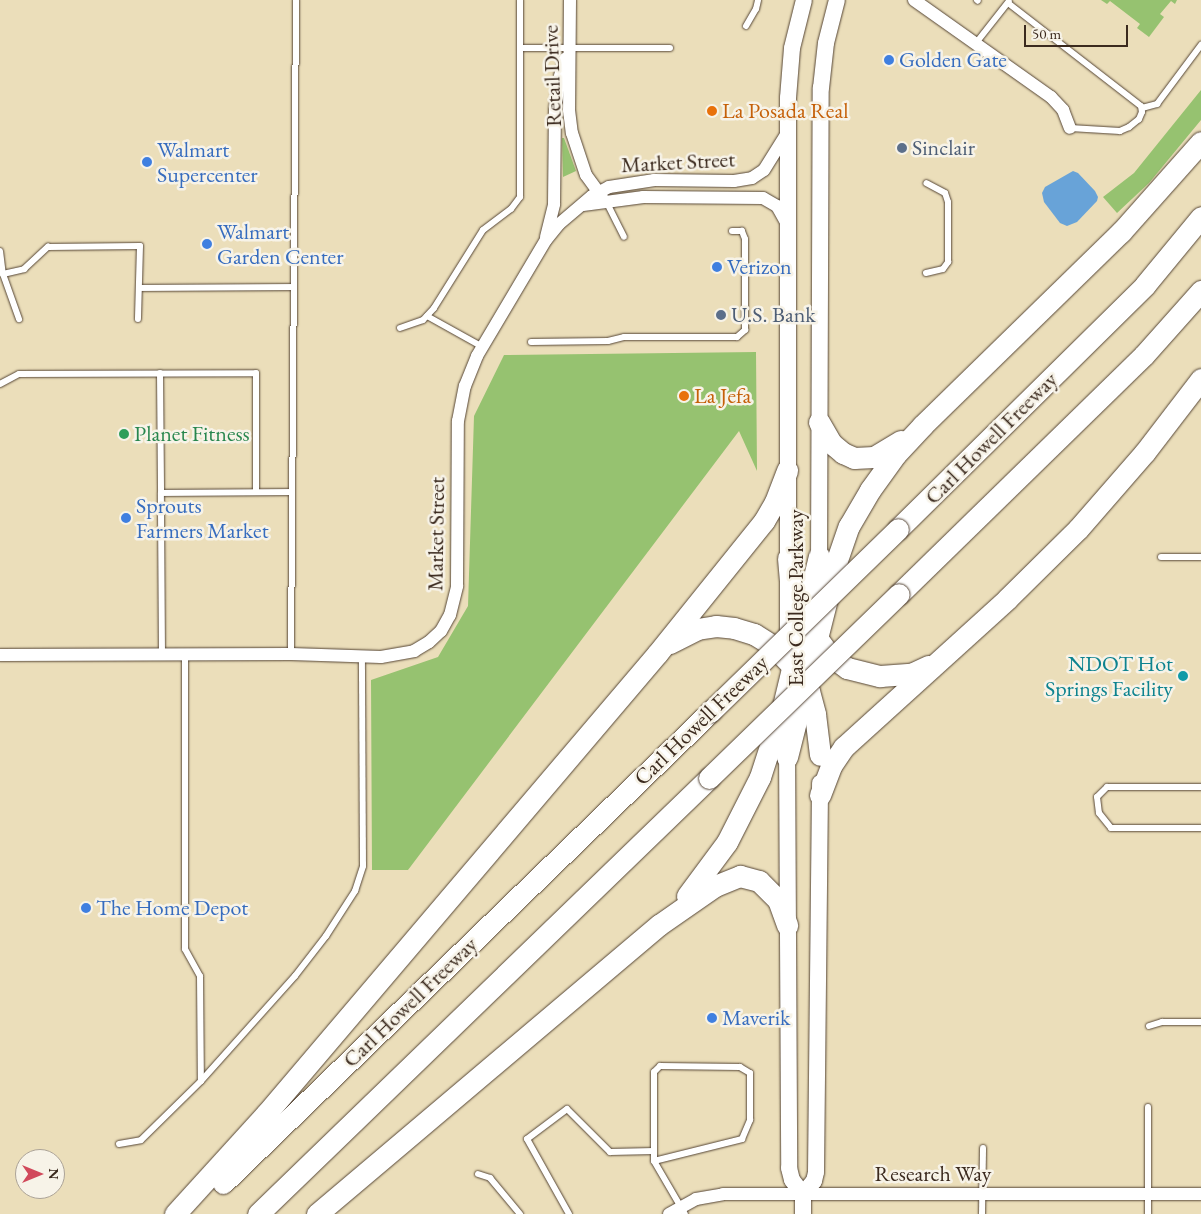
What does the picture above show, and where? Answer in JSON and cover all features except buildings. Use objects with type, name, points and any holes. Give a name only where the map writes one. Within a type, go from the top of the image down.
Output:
[{"type":"highway","points":[[787,756],[793,675],[817,639],[837,560],[849,526],[870,490],[896,454],[924,424],[1121,232],[1201,142]]},
{"type":"highway","name":"Carl Howell Freeway","points":[[190,1214],[710,712],[1146,285],[1201,217]]},
{"type":"highway","name":"Carl Howell Freeway","points":[[258,1214],[1144,356],[1201,291]]},
{"type":"highway","points":[[820,795],[832,766],[844,747],[898,700],[939,659],[1007,600],[1078,529],[1145,452],[1201,379]]},
{"type":"highway","points":[[819,422],[837,448],[850,457],[862,460],[879,455],[924,424]]},
{"type":"highway","points":[[175,1214],[266,1114],[657,654],[764,521],[779,494],[787,470]]},
{"type":"highway","points":[[659,926],[702,878],[739,822],[765,763],[793,675],[819,556]]},
{"type":"highway","points":[[788,558],[790,590],[799,613],[830,656],[847,668],[880,676],[912,674],[939,659]]},
{"type":"highway","points":[[657,654],[676,638],[697,629],[716,626],[734,628],[754,634],[773,646],[793,675],[810,691],[820,755]]},
{"type":"highway","points":[[317,1214],[659,926],[715,886],[740,876],[757,879],[772,891],[781,906],[787,925]]},
{"type":"main road","name":"East College Parkway","points":[[793,675],[788,558],[787,470],[788,133],[791,55],[804,0]]},
{"type":"main road","name":"East College Parkway","points":[[803,1194],[814,1181],[816,1172],[820,795],[817,639],[821,88],[826,43],[837,0]]},
{"type":"main road","points":[[787,756],[789,1168],[792,1180],[803,1194],[803,1214]]},
{"type":"street","name":"Retail Drive","points":[[570,0],[569,110],[572,133],[583,167],[602,197]]},
{"type":"street","points":[[914,0],[1051,97],[1063,110],[1070,128]]},
{"type":"street","points":[[546,240],[554,204],[555,109],[560,76],[570,48]]},
{"type":"street","name":"Market Street","points":[[0,655],[291,654],[381,657],[414,651],[441,631],[450,616],[457,586],[458,421],[465,386],[482,347],[546,240],[559,224],[583,205],[602,197],[624,183],[654,180],[734,181],[752,178],[764,170],[788,133]]},
{"type":"street","name":"Market Street","points":[[602,197],[763,198],[777,206],[787,225]]},
{"type":"street","name":"Research Way","points":[[670,1214],[683,1210],[696,1199],[716,1195],[1201,1194]]},
{"type":"lane","points":[[291,654],[296,0]]},
{"type":"lane","points":[[400,328],[423,320],[427,316],[434,308],[483,230],[512,209],[520,197],[520,0]]},
{"type":"lane","points":[[746,26],[756,8],[758,0]]},
{"type":"lane","points":[[976,43],[1009,1],[1138,101],[1142,108],[1141,115],[1134,124],[1120,131],[1070,128]]},
{"type":"lane","points":[[1142,108],[1156,104],[1201,45]]},
{"type":"lane","points":[[520,48],[670,48]]},
{"type":"lane","points":[[926,183],[944,193],[948,202],[948,262],[943,269],[926,273]]},
{"type":"lane","points":[[602,197],[624,237]]},
{"type":"lane","points":[[531,342],[669,337],[737,337],[745,330],[746,239],[742,231],[732,231]]},
{"type":"lane","points":[[4,274],[24,270],[48,247],[140,246],[138,320]]},
{"type":"lane","points":[[0,251],[4,274],[19,320]]},
{"type":"lane","points":[[139,288],[294,287]]},
{"type":"lane","points":[[427,316],[482,347]]},
{"type":"lane","points":[[160,373],[162,654]]},
{"type":"lane","points":[[0,384],[19,374],[256,373],[256,492]]},
{"type":"lane","points":[[161,493],[292,492]]},
{"type":"lane","points":[[1161,557],[1201,556]]},
{"type":"lane","points":[[185,654],[185,949],[200,976],[201,1081]]},
{"type":"lane","points":[[119,1144],[141,1140],[201,1081],[295,976],[326,936],[355,891],[363,866],[362,656]]},
{"type":"lane","points":[[1201,787],[1107,787],[1097,797],[1098,813],[1110,828],[1201,828]]},
{"type":"lane","points":[[1149,1026],[1162,1022],[1201,1022]]},
{"type":"lane","points":[[654,1161],[742,1139],[750,1120],[750,1073],[740,1067],[660,1066],[654,1072],[654,1161],[683,1210]]},
{"type":"lane","points":[[1148,1107],[1148,1214]]},
{"type":"lane","points":[[569,1214],[527,1138],[567,1109],[610,1152],[654,1152]]},
{"type":"lane","points":[[982,1214],[983,1148]]},
{"type":"lane","points":[[478,1174],[490,1178],[520,1214]]},
{"type":"green space","points":[[1101,0],[1177,0],[1175,4],[1171,1],[1160,14],[1164,17],[1149,37],[1137,28],[1140,24],[1110,1],[1107,4]]},
{"type":"green space","points":[[1201,90],[1201,120],[1149,183],[1117,213],[1103,197],[1134,173]]},
{"type":"green space","points":[[562,138],[564,138],[576,171],[563,177]]},
{"type":"green space","points":[[756,352],[757,471],[739,431],[408,870],[372,870],[371,680],[438,657],[468,606],[474,416],[504,355]]},
{"type":"water","points":[[1073,171],[1078,173],[1095,191],[1098,197],[1097,201],[1077,222],[1067,226],[1060,223],[1044,202],[1042,193],[1045,187]]},
{"type":"place","name":"Golden Gate","points":[[889,60]]},
{"type":"place","name":"La Posada Real","points":[[712,111]]},
{"type":"place","name":"Sinclair","points":[[902,148]]},
{"type":"place","name":"Walmart Supercenter","points":[[147,162]]},
{"type":"place","name":"Walmart Garden Center","points":[[207,244]]},
{"type":"place","name":"Verizon","points":[[717,267]]},
{"type":"place","name":"U.S. Bank","points":[[721,315]]},
{"type":"place","name":"La Jefa","points":[[684,396]]},
{"type":"place","name":"Planet Fitness","points":[[124,434]]},
{"type":"place","name":"Sprouts Farmers Market","points":[[126,518]]},
{"type":"place","name":"NDOT Hot Springs Facility","points":[[1183,676]]},
{"type":"place","name":"The Home Depot","points":[[86,908]]},
{"type":"place","name":"Maverik","points":[[712,1018]]}]
